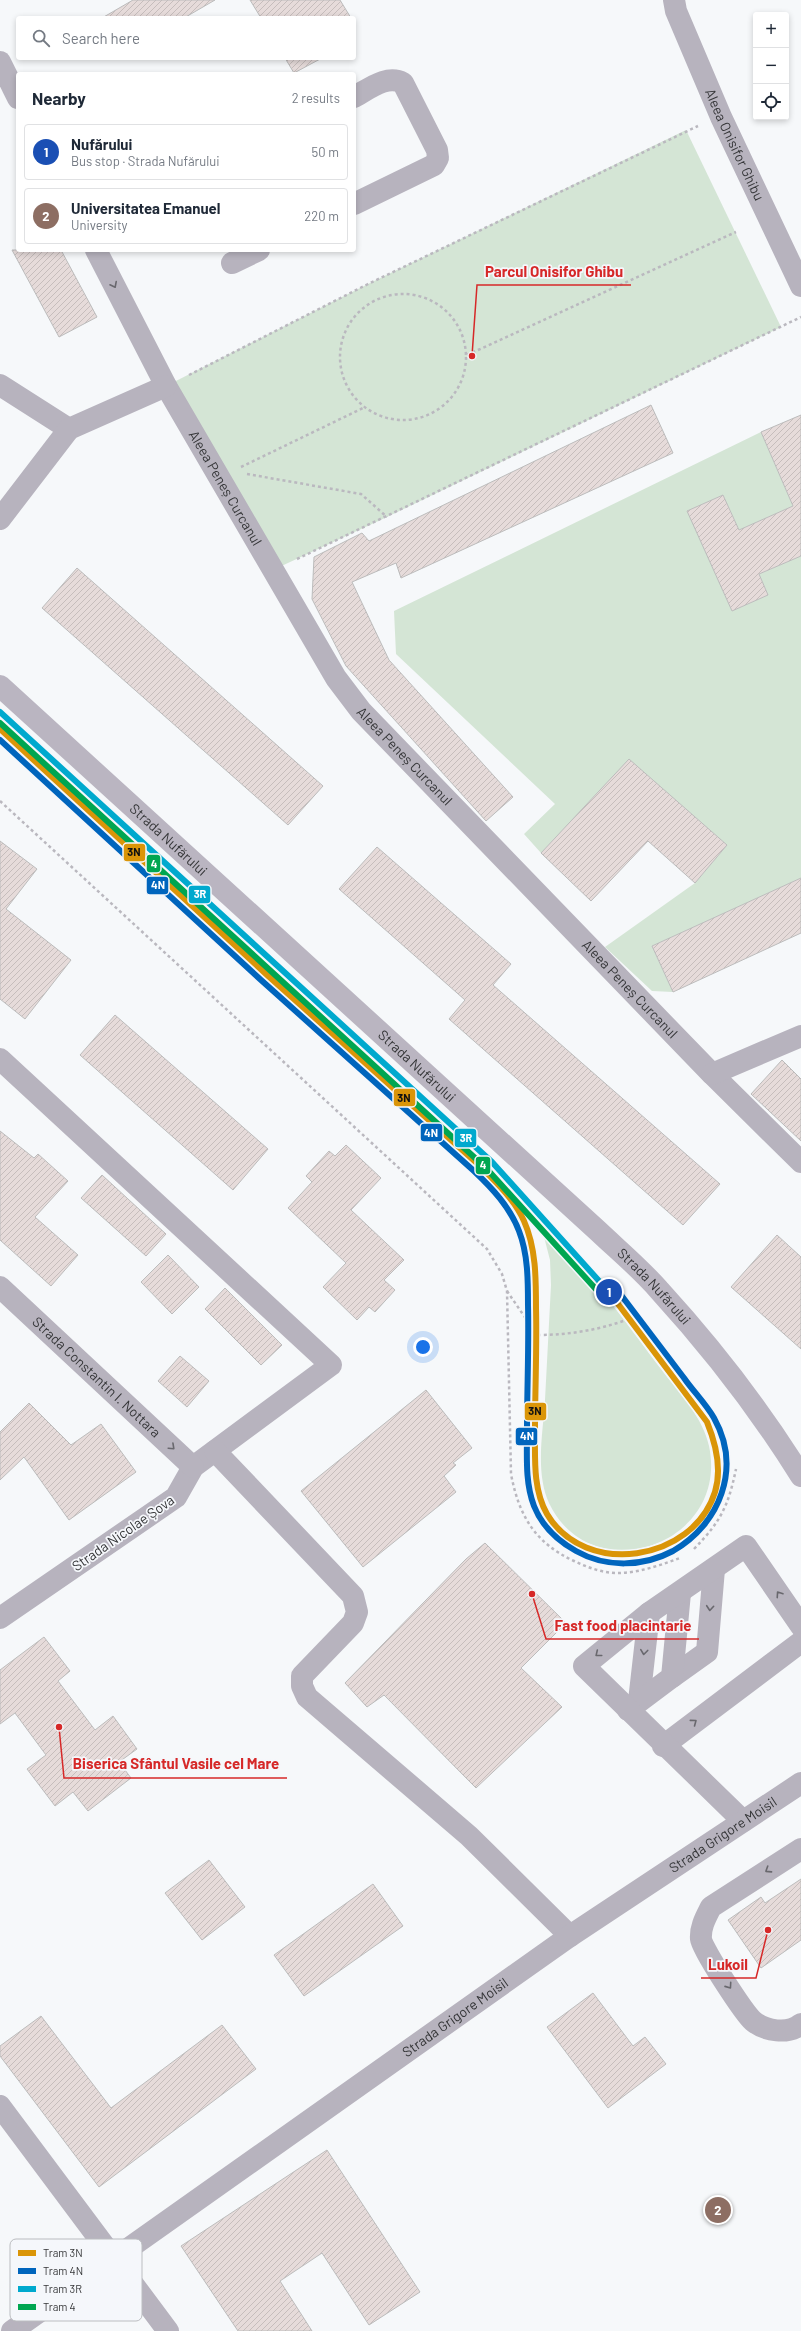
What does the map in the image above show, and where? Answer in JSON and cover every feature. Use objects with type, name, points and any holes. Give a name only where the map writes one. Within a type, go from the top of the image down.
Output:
[{"type":"main road","name":"Strada Nufărului","points":[[0,686],[598,1231],[659,1289],[735,1380],[777,1437],[801,1476]]},
{"type":"street","name":"Aleea Onisifor Ghibu","points":[[674,0],[676,11],[721,117],[801,286]]},
{"type":"street","points":[[0,62],[16,94]]},
{"type":"street","points":[[356,96],[387,80],[395,79],[403,83],[437,150],[438,158],[434,165],[356,203]]},
{"type":"street","name":"Aleea Peneș Curcanul","points":[[97,252],[166,386],[274,569],[336,678],[361,712],[712,1074],[801,1162]]},
{"type":"street","points":[[232,263],[255,252]]},
{"type":"street","points":[[0,385],[69,429]]},
{"type":"street","points":[[0,519],[69,429],[166,386]]},
{"type":"street","points":[[712,1074],[801,1036]]},
{"type":"street","name":"Strada Nicolae Șova","points":[[0,1059],[331,1365],[193,1467],[176,1497],[0,1618]]},
{"type":"street","name":"Strada Constantin I. Nottara","points":[[0,1287],[193,1467]]},
{"type":"street","points":[[215,1451],[353,1596],[357,1612],[353,1623],[302,1676],[302,1686],[307,1697],[469,1836],[570,1936]]},
{"type":"street","points":[[743,1821],[663,1746],[633,1706],[584,1666],[649,1613],[746,1546],[801,1626]]},
{"type":"street","points":[[633,1706],[707,1652],[714,1569]]},
{"type":"street","points":[[672,1677],[680,1593]]},
{"type":"street","points":[[633,1706],[649,1613]]},
{"type":"street","points":[[663,1746],[801,1642]]},
{"type":"street","name":"Strada Grigore Moisil","points":[[142,2241],[570,1936],[801,1783]]},
{"type":"street","points":[[801,1848],[711,1907],[703,1922],[700,1939],[707,1955],[752,2020],[769,2029],[785,2031],[801,2024]]},
{"type":"street","points":[[0,2106],[99,2239]]},
{"type":"street","points":[[142,2296],[168,2331]]},
{"type":"street","name":"Strada Grigore Moisil","points":[[12,2331],[27,2321]]},
{"type":"path","points":[[166,386],[368,284],[686,130],[721,117]]},
{"type":"path","points":[[467,355],[736,232]]},
{"type":"path","points":[[397,294],[417,295],[436,303],[452,317],[462,334],[467,355],[464,375],[455,394],[441,409],[423,418],[402,421],[382,418],[363,408],[348,392],[340,372],[339,350],[345,329],[358,311],[377,298],[397,294]]},
{"type":"path","points":[[274,569],[387,517],[801,317]]},
{"type":"path","points":[[239,468],[363,408]]},
{"type":"path","points":[[240,473],[361,494],[387,517]]},
{"type":"path","points":[[0,801],[487,1249],[502,1274],[507,1291],[511,1474],[516,1500],[529,1526],[554,1552],[591,1569],[621,1573],[653,1568],[687,1556]]},
{"type":"path","points":[[507,1291],[537,1335],[562,1335],[605,1328],[629,1319]]},
{"type":"path","points":[[692,1551],[713,1529],[730,1498],[736,1469]]},
{"type":"green space","points":[[686,130],[781,327],[387,517],[275,569],[166,386],[368,284]]},
{"type":"green space","points":[[761,432],[793,506],[739,530],[723,495],[688,511],[732,611],[768,595],[759,574],[801,556],[801,878],[652,946],[673,992],[652,991],[605,947],[695,883],[727,845],[629,760],[541,853],[524,834],[555,804],[396,654],[394,611]]},
{"type":"green space","points":[[543,1233],[601,1291],[691,1407],[706,1436],[709,1446],[710,1481],[699,1509],[679,1531],[653,1545],[624,1550],[595,1546],[569,1530],[549,1503],[542,1478],[541,1465],[551,1285],[550,1260]]},
{"type":"building","points":[[133,0],[215,0],[187,16],[105,16]]},
{"type":"building","points":[[250,0],[340,0],[350,16],[260,16]]},
{"type":"building","points":[[286,60],[318,60],[296,72],[293,72]]},
{"type":"building","points":[[12,250],[16,250],[16,252],[62,252],[97,317],[59,337]]},
{"type":"building","points":[[651,405],[673,453],[401,578],[396,563],[352,582],[389,660],[513,797],[486,821],[346,666],[312,599],[314,557],[362,533],[369,541]]},
{"type":"building","points":[[801,415],[801,556],[759,574],[768,595],[732,611],[687,511],[723,495],[739,530],[793,506],[761,432]]},
{"type":"building","points":[[77,568],[323,786],[288,825],[42,608]]},
{"type":"building","points":[[629,759],[727,845],[695,883],[648,841],[591,901],[541,853]]},
{"type":"building","points":[[0,841],[37,869],[6,909],[71,960],[25,1019],[0,999]]},
{"type":"building","points":[[377,847],[511,964],[493,985],[720,1184],[683,1225],[449,1019],[465,1000],[339,889]]},
{"type":"building","points":[[801,878],[801,933],[673,992],[652,946]]},
{"type":"building","points":[[115,1015],[268,1149],[233,1190],[80,1055]]},
{"type":"building","points":[[782,1060],[801,1079],[801,1141],[751,1094]]},
{"type":"building","points":[[0,1131],[34,1158],[38,1154],[68,1181],[35,1217],[78,1255],[51,1286],[0,1240]]},
{"type":"building","points":[[346,1145],[381,1178],[351,1210],[404,1260],[384,1280],[395,1290],[375,1312],[369,1307],[357,1320],[323,1287],[346,1263],[288,1208],[312,1182],[306,1176],[329,1151],[335,1156]]},
{"type":"building","points":[[102,1175],[166,1234],[146,1256],[81,1198]]},
{"type":"building","points":[[777,1235],[801,1257],[801,1349],[731,1287]]},
{"type":"building","points":[[168,1255],[199,1287],[172,1314],[141,1282]]},
{"type":"building","points":[[225,1288],[282,1345],[261,1365],[205,1309]]},
{"type":"building","points":[[180,1356],[209,1381],[187,1407],[158,1381]]},
{"type":"building","points":[[426,1390],[472,1448],[453,1463],[456,1465],[444,1476],[456,1492],[363,1567],[301,1491]]},
{"type":"building","points":[[29,1403],[71,1445],[101,1424],[136,1472],[69,1520],[24,1457],[0,1480],[0,1432]]},
{"type":"building","points":[[485,1543],[566,1623],[521,1668],[562,1707],[476,1788],[384,1695],[367,1707],[345,1683],[466,1559]]},
{"type":"building","points":[[44,1637],[70,1671],[58,1681],[95,1730],[113,1716],[137,1749],[119,1762],[131,1778],[88,1811],[73,1792],[55,1806],[27,1769],[46,1755],[15,1713],[0,1724],[0,1670]]},
{"type":"building","points":[[209,1860],[245,1907],[202,1940],[165,1893]]},
{"type":"building","points":[[801,1879],[801,1940],[761,1968],[728,1920],[761,1897],[765,1903]]},
{"type":"building","points":[[373,1884],[403,1926],[304,1996],[274,1955]]},
{"type":"building","points":[[593,1993],[633,2046],[645,2037],[666,2064],[608,2108],[547,2027]]},
{"type":"building","points":[[41,2016],[111,2108],[222,2025],[256,2069],[99,2187],[0,2056],[0,2046]]},
{"type":"building","points":[[327,2150],[420,2292],[369,2325],[322,2253],[280,2281],[312,2331],[238,2331],[181,2246]]},
{"type":"tram line","name":"3R","points":[[0,712],[492,1162],[609,1292]]},
{"type":"tram line","name":"4","points":[[0,723],[486,1168],[603,1297]]},
{"type":"tram line","name":"3N","points":[[0,729],[266,974],[479,1165],[510,1198],[524,1221],[533,1252],[536,1286],[535,1463],[537,1485],[542,1505],[547,1514],[564,1534],[586,1547],[611,1554],[637,1553],[662,1547],[685,1534],[703,1516],[715,1492],[718,1466],[713,1439],[707,1422],[609,1292]]},
{"type":"tram line","name":"4N","points":[[0,740],[261,980],[474,1171],[500,1198],[511,1214],[519,1231],[527,1268],[527,1469],[529,1488],[534,1506],[541,1520],[551,1532],[576,1551],[588,1557],[612,1563],[637,1563],[673,1551],[689,1540],[703,1526],[714,1510],[722,1493],[726,1475],[726,1456],[722,1437],[711,1413],[615,1287]]},
{"type":"place","name":"Parcul Onisifor Ghibu","points":[[472,356]]},
{"type":"place","name":"Nufărului","points":[[609,1292]]},
{"type":"place","name":"Fast food placintarie","points":[[532,1594]]},
{"type":"place","name":"Biserica Sfântul Vasile cel Mare","points":[[59,1727]]},
{"type":"place","name":"Lukoil","points":[[768,1930]]},
{"type":"place","name":"Universitatea Emanuel","points":[[718,2210]]}]
